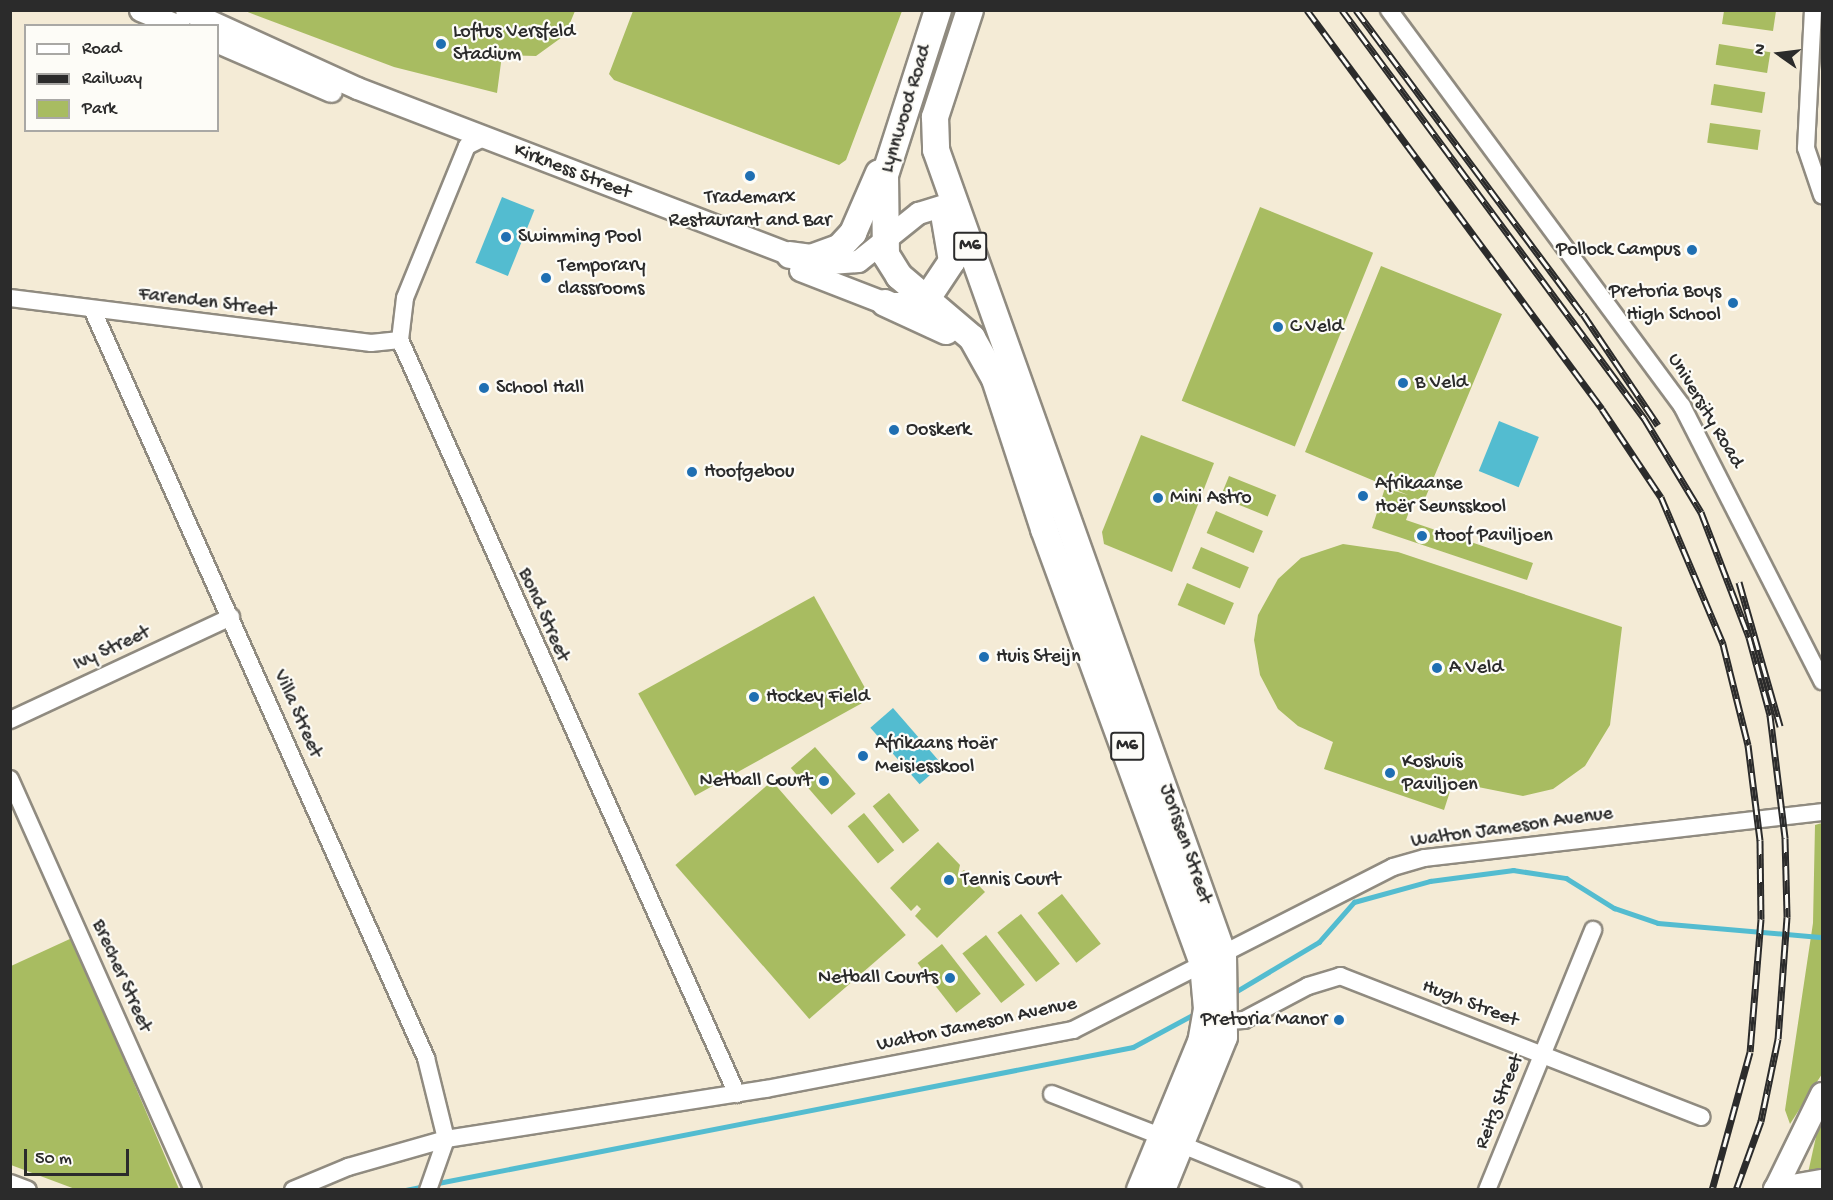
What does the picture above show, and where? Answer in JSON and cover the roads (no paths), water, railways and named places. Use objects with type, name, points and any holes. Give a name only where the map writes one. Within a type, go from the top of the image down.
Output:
[{"type":"main road","name":"Lynnwood Road","points":[[938,10],[893,142],[885,175],[884,244],[899,276],[926,300],[960,325],[998,367]]},
{"type":"main road","name":"Lynnwood Road","points":[[970,10],[933,126],[947,204],[998,367]]},
{"type":"main road","points":[[790,255],[827,255],[846,241],[893,142]]},
{"type":"main road","points":[[926,300],[947,274],[954,252],[947,204]]},
{"type":"main road","points":[[885,303],[936,324],[998,367]]},
{"type":"main road","name":"Jorissen Street","points":[[998,367],[1070,521],[1176,815],[1214,964],[1219,1023],[1172,1140],[1162,1190]]},
{"type":"main road","name":"Jorissen Street","points":[[998,367],[1044,530],[1214,964]]},
{"type":"main road","points":[[1044,530],[1070,521]]},
{"type":"main road","points":[[1775,1189],[1822,1094]]},
{"type":"main road","name":"Jorissen Street","points":[[1140,1190],[1172,1140]]},
{"type":"main road","points":[[1775,1189],[1822,1181]]},
{"type":"street","points":[[140,10],[174,24]]},
{"type":"street","name":"Kirkness Street","points":[[186,10],[217,24]]},
{"type":"street","name":"University Road","points":[[1389,10],[1682,406],[1822,681]]},
{"type":"street","points":[[1813,10],[1806,148],[1822,195]]},
{"type":"street","name":"Kirkness Street","points":[[219,25],[312,67],[454,126],[475,142],[885,303],[926,300]]},
{"type":"street","name":"Kirkness Street","points":[[219,42],[351,99],[790,255],[846,266],[884,244],[918,213],[947,204]]},
{"type":"street","points":[[270,66],[312,67],[351,99]]},
{"type":"street","name":"Bond Street","points":[[475,142],[403,304],[400,340],[737,1094]]},
{"type":"street","name":"Farenden Street","points":[[10,298],[93,311],[371,343],[400,340]]},
{"type":"street","name":"Villa Street","points":[[93,311],[231,616],[426,1058],[446,1139]]},
{"type":"street","name":"Ivy Street","points":[[10,720],[231,616]]},
{"type":"street","name":"Brecher Street","points":[[10,779],[193,1190]]},
{"type":"street","name":"Walton Jameson Avenue","points":[[293,1190],[348,1167],[446,1139],[737,1094],[1073,1030],[1214,964],[1393,867],[1425,858],[1822,812]]},
{"type":"street","name":"Reitz Street","points":[[1487,1190],[1593,930]]},
{"type":"street","name":"Hugh Street","points":[[1219,1023],[1244,1020],[1308,986],[1340,976],[1701,1117]]},
{"type":"street","points":[[1052,1094],[1293,1190]]},
{"type":"street","points":[[428,1190],[446,1139]]},
{"type":"street","points":[[10,1183],[28,1190]]},
{"type":"water","name":"Swimming Pool","points":[[502,197],[534,210],[508,276],[475,263]]},
{"type":"water","points":[[1499,421],[1539,437],[1519,487],[1479,471]]},
{"type":"water","points":[[893,708],[942,765],[920,784],[870,728]]},
{"type":"waterway","points":[[1232,994],[1319,942],[1354,902],[1430,881],[1513,870],[1566,878],[1614,908],[1658,923],[1822,937]]},
{"type":"waterway","points":[[433,1184],[1133,1047],[1198,1012]]},
{"type":"waterway","points":[[406,1190],[425,1186]]},
{"type":"railway","points":[[1307,10],[1602,409],[1661,497],[1723,644],[1748,745],[1760,840],[1761,919],[1750,1052],[1712,1190]]},
{"type":"railway","points":[[1342,10],[1644,418],[1701,512],[1749,637],[1770,715],[1785,838],[1787,917],[1778,1039],[1761,1121],[1736,1190]]},
{"type":"railway","points":[[1356,10],[1583,314],[1658,425]]},
{"type":"railway","points":[[1739,582],[1780,726]]},
{"type":"place","name":"Loftus Versfeld Stadium","points":[[441,44]]},
{"type":"place","name":"Trademarx Restaurant and Bar","points":[[750,176]]},
{"type":"place","name":"Swimming Pool","points":[[506,237]]},
{"type":"place","name":"Pollock Campus","points":[[1692,250]]},
{"type":"place","name":"Temporary classrooms","points":[[546,278]]},
{"type":"place","name":"Pretoria Boys High School","points":[[1733,303]]},
{"type":"place","name":"C Veld","points":[[1278,327]]},
{"type":"place","name":"B Veld","points":[[1403,383]]},
{"type":"place","name":"School Hall","points":[[484,388]]},
{"type":"place","name":"Ooskerk","points":[[894,430]]},
{"type":"place","name":"Hoofgebou","points":[[692,472]]},
{"type":"place","name":"Afrikaanse Hoër Seunsskool","points":[[1363,496]]},
{"type":"place","name":"Mini Astro","points":[[1158,498]]},
{"type":"place","name":"Hoof Paviljoen","points":[[1422,536]]},
{"type":"place","name":"Huis Steijn","points":[[984,657]]},
{"type":"place","name":"A Veld","points":[[1437,668]]},
{"type":"place","name":"Hockey Field","points":[[754,697]]},
{"type":"place","name":"Afrikaans Hoër Meisiesskool","points":[[863,756]]},
{"type":"place","name":"Koshuis Paviljoen","points":[[1390,773]]},
{"type":"place","name":"Netball Court","points":[[824,781]]},
{"type":"place","name":"Tennis Court","points":[[949,880]]},
{"type":"place","name":"Netball Courts","points":[[950,978]]},
{"type":"place","name":"Pretoria Manor","points":[[1339,1020]]}]
